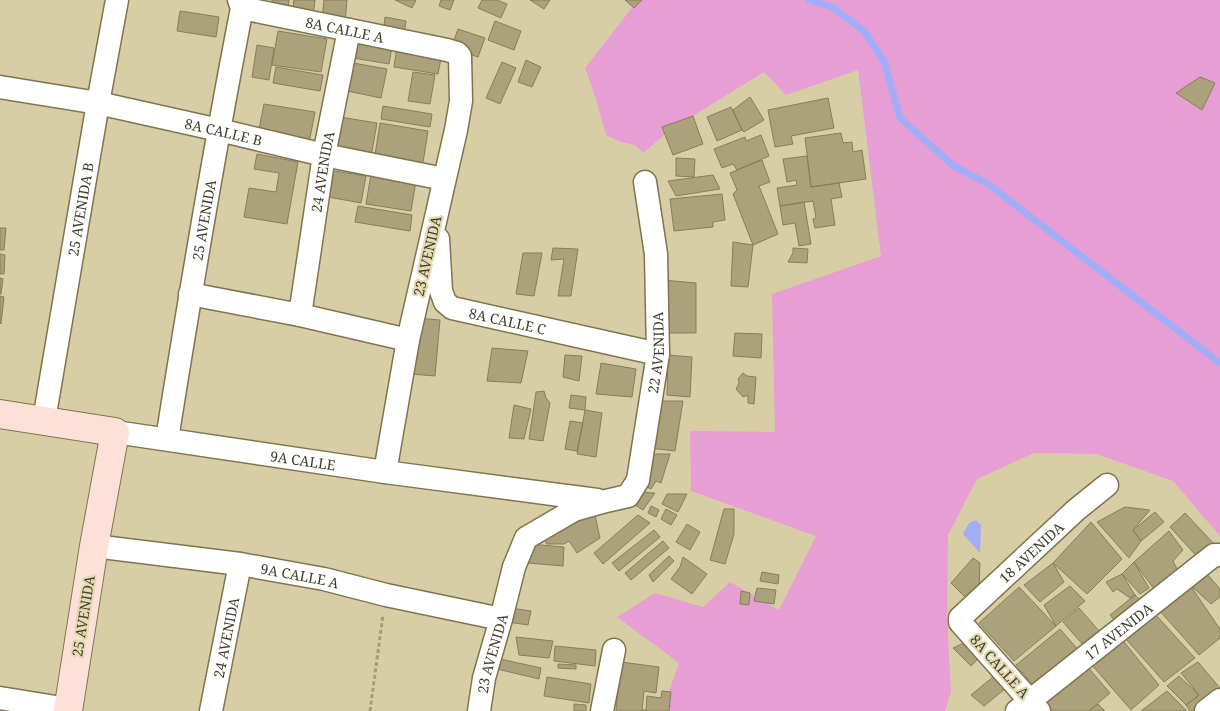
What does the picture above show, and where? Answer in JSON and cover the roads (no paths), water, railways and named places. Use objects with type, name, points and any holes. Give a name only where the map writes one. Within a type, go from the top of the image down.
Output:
[{"type":"street","name":"25 AVENIDA B","points":[[44,420],[117,0]]},
{"type":"street","name":"8A CALLE A","points":[[240,4],[349,30],[447,50]]},
{"type":"street","name":"25 AVENIDA","points":[[167,439],[240,4]]},
{"type":"street","name":"24 AVENIDA","points":[[300,315],[324,155],[349,30]]},
{"type":"street","name":"23 AVENIDA","points":[[385,472],[408,340],[456,130],[461,100],[460,56],[447,50]]},
{"type":"street","name":"8A CALLE B","points":[[0,87],[98,103],[324,155],[444,179]]},
{"type":"street","name":"22 AVENIDA","points":[[606,501],[628,496],[638,480],[658,354],[656,254],[645,182]]},
{"type":"street","name":"8A CALLE C","points":[[436,215],[442,292],[445,302],[452,308],[658,354]]},
{"type":"street","points":[[190,294],[300,315],[408,340]]},
{"type":"street","name":"9A CALLE","points":[[0,414],[385,472],[606,501]]},
{"type":"street","name":"25 AVENIDA","points":[[68,710],[94,546],[115,432]]},
{"type":"street","name":"18 AVENIDA","points":[[960,622],[960,618],[1076,510],[1107,485]]},
{"type":"street","name":"23 AVENIDA","points":[[479,711],[484,678],[514,567],[526,538],[574,510],[606,501]]},
{"type":"street","name":"9A CALLE A","points":[[94,546],[240,564],[324,579],[386,595],[501,619]]},
{"type":"street","name":"17 AVENIDA","points":[[1029,707],[1214,555],[1220,555]]},
{"type":"street","name":"24 AVENIDA","points":[[211,711],[240,564]]},
{"type":"street","name":"8A CALLE A","points":[[960,622],[1029,707]]},
{"type":"street","points":[[602,711],[614,650]]},
{"type":"street","points":[[0,698],[68,710]]},
{"type":"street","points":[[1206,711],[1220,700]]},
{"type":"water","points":[[976,520],[981,525],[980,553],[963,534],[969,523]]},
{"type":"waterway","points":[[809,0],[832,7],[864,31],[884,61],[900,118],[954,166],[988,184],[1220,363]]}]
